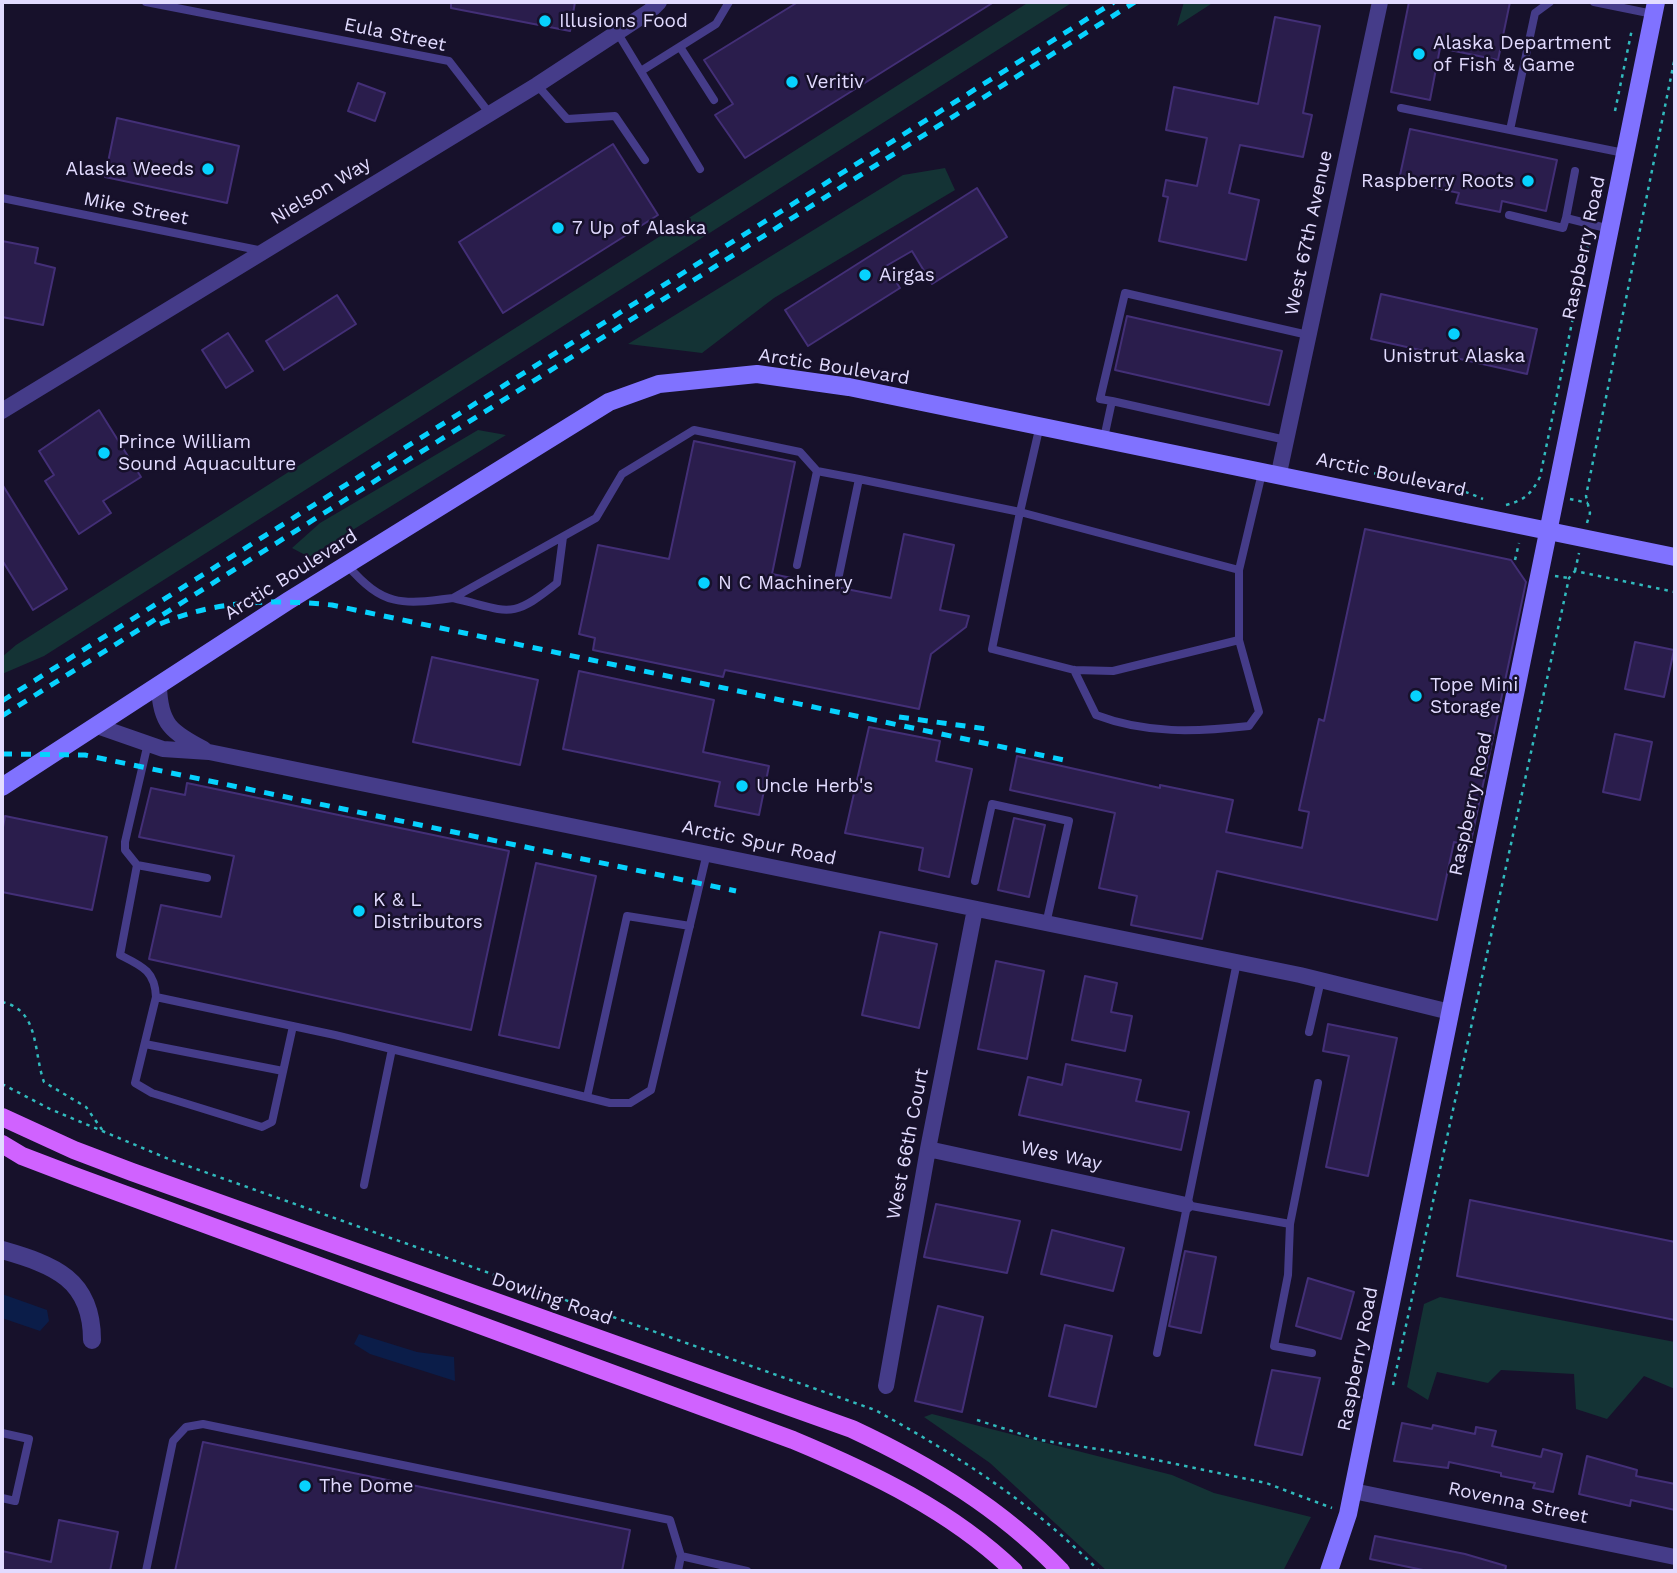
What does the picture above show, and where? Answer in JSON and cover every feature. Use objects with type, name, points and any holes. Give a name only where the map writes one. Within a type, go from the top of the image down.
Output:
[{"type":"main road","name":"Raspberry Road","points":[[1329,1571],[1353,1491],[1610,229],[1648,9]]},
{"type":"main road","name":"Arctic Boulevard","points":[[2,787],[347,565],[609,402],[659,383],[757,374],[849,387],[1675,557]]},
{"type":"main road","name":"Dowling Road","points":[[2,1117],[74,1150],[132,1172],[852,1429],[906,1455],[956,1485],[998,1515],[1061,1571]]},
{"type":"main road","points":[[2,1144],[22,1156],[90,1182],[780,1435],[847,1463],[951,1521],[1014,1571]]},
{"type":"street","name":"Nielson Way","points":[[2,411],[537,85],[650,11],[659,2]]},
{"type":"street","name":"West 67th Avenue","points":[[1271,472],[1286,440],[1380,2]]},
{"type":"street","name":"Arctic Spur Road","points":[[159,686],[160,709],[167,724],[179,736],[209,752]]},
{"type":"street","name":"Arctic Spur Road","points":[[97,726],[163,749],[209,752],[707,853],[1300,975],[1450,1012]]},
{"type":"street","name":"West 66th Court","points":[[886,1386],[928,1149],[975,909]]},
{"type":"street","name":"Wes Way","points":[[928,1149],[1186,1205]]},
{"type":"street","points":[[2,1250],[38,1260],[72,1282],[87,1299],[92,1319],[92,1340]]},
{"type":"street","name":"Rovenna Street","points":[[1353,1491],[1675,1557]]},
{"type":"lane","name":"Eula Street","points":[[146,2],[449,61],[489,114]]},
{"type":"lane","points":[[641,71],[716,24],[729,2]]},
{"type":"lane","points":[[1510,130],[1535,13],[1550,2]]},
{"type":"lane","points":[[1594,2],[1648,9]]},
{"type":"lane","points":[[618,32],[700,169]]},
{"type":"lane","points":[[680,47],[715,100]]},
{"type":"lane","points":[[537,85],[566,119],[615,116],[645,160]]},
{"type":"lane","points":[[1401,107],[1625,153]]},
{"type":"lane","points":[[1509,215],[1563,228],[1574,171]]},
{"type":"lane","name":"Mike Street","points":[[2,198],[263,251]]},
{"type":"lane","points":[[1566,218],[1610,229]]},
{"type":"lane","points":[[1286,440],[1100,399],[1125,293],[1308,335]]},
{"type":"lane","points":[[1104,438],[1112,401]]},
{"type":"lane","points":[[1040,425],[992,649],[1074,670],[1113,671],[1239,640]]},
{"type":"lane","points":[[347,565],[376,594],[411,604],[453,598],[596,518],[622,474],[694,430],[800,452],[817,471],[1020,512],[1239,570]]},
{"type":"lane","points":[[797,565],[817,471]]},
{"type":"lane","points":[[1074,670],[1096,715],[1123,726],[1191,733],[1249,726],[1259,712],[1239,640],[1239,570],[1271,472]]},
{"type":"lane","points":[[839,575],[859,479]]},
{"type":"lane","points":[[453,598],[509,612],[528,607],[557,583],[563,537]]},
{"type":"lane","points":[[148,743],[125,850],[137,865],[206,878]]},
{"type":"lane","points":[[975,881],[992,804],[1069,821],[1046,924]]},
{"type":"lane","points":[[156,997],[293,1026],[587,1097],[630,1103],[651,1090],[707,853]]},
{"type":"lane","points":[[137,865],[120,955],[147,968],[156,981],[156,997],[135,1083],[152,1093],[262,1127],[272,1122],[293,1026]]},
{"type":"lane","points":[[587,1097],[627,916],[690,926]]},
{"type":"lane","points":[[1157,1353],[1237,962]]},
{"type":"lane","points":[[1309,1032],[1321,980]]},
{"type":"lane","points":[[145,1044],[283,1071]]},
{"type":"lane","points":[[364,1185],[392,1049]]},
{"type":"lane","points":[[1312,1353],[1274,1346],[1289,1275],[1290,1224],[1318,1083]]},
{"type":"lane","points":[[1186,1205],[1290,1224]]},
{"type":"lane","points":[[146,1571],[173,1441],[186,1427],[203,1424],[670,1520],[681,1556],[678,1571]]},
{"type":"lane","points":[[2,1433],[29,1439],[15,1501],[2,1498]]},
{"type":"lane","points":[[681,1556],[730,1570],[747,1571]]},
{"type":"path","points":[[1615,112],[1648,9]]},
{"type":"path","points":[[1590,513],[1586,496],[1675,57]]},
{"type":"path","points":[[1345,473],[1393,473],[1451,485],[1506,505],[1523,501],[1533,491],[1539,477],[1592,224]]},
{"type":"path","points":[[1392,1388],[1569,578],[1575,571],[1675,592]]},
{"type":"path","points":[[2,1002],[14,1005],[27,1014],[44,1082],[86,1107],[103,1131]]},
{"type":"path","points":[[2,1084],[50,1109],[184,1164],[875,1410],[981,1472],[1099,1571]]},
{"type":"path","points":[[977,1420],[1040,1440],[1123,1453],[1266,1483],[1348,1514]]},
{"type":"green space","points":[[1029,2],[1073,2],[44,656],[2,674],[2,657],[16,645]]},
{"type":"green space","points":[[1184,2],[1214,2],[1177,26]]},
{"type":"green space","points":[[945,168],[955,190],[774,298],[702,353],[628,344],[903,175]]},
{"type":"green space","points":[[478,430],[506,435],[309,557],[292,548],[320,523]]},
{"type":"green space","points":[[1440,1297],[1675,1342],[1675,1389],[1644,1376],[1607,1419],[1576,1409],[1574,1374],[1501,1370],[1488,1383],[1437,1372],[1428,1400],[1407,1387],[1424,1304]]},
{"type":"green space","points":[[932,1414],[1172,1475],[1214,1493],[1311,1517],[1283,1571],[1107,1571],[990,1463],[924,1417]]},
{"type":"water","points":[[2,1294],[47,1310],[49,1321],[40,1331],[2,1318]]},
{"type":"water","points":[[359,1334],[417,1352],[454,1357],[455,1381],[370,1354],[354,1344]]},
{"type":"building","name":"Illusions Food","points":[[451,2],[575,2],[570,31],[451,8]]},
{"type":"building","name":"Veritiv","points":[[798,2],[994,2],[745,158],[715,115],[733,104],[704,60]]},
{"type":"building","name":"Alaska Department of Fish & Game","points":[[1409,2],[1510,2],[1498,60],[1440,48],[1430,100],[1391,92]]},
{"type":"building","points":[[1275,17],[1320,26],[1303,113],[1312,115],[1303,157],[1240,145],[1229,193],[1259,200],[1246,260],[1159,241],[1168,197],[1163,196],[1166,180],[1197,186],[1207,138],[1166,130],[1174,87],[1258,104]]},
{"type":"building","points":[[358,83],[385,93],[375,121],[348,111]]},
{"type":"building","points":[[117,118],[239,146],[227,203],[105,177]]},
{"type":"building","points":[[1410,129],[1557,160],[1546,211],[1502,201],[1500,212],[1456,203],[1459,193],[1399,180]]},
{"type":"building","name":"7 Up of Alaska","points":[[613,144],[658,215],[503,313],[459,242]]},
{"type":"building","name":"Airgas","points":[[977,188],[1007,237],[932,284],[912,251],[886,266],[900,288],[808,346],[785,310]]},
{"type":"building","points":[[2,241],[38,248],[35,263],[55,268],[43,325],[2,317]]},
{"type":"building","name":"Unistrut Alaska","points":[[1381,294],[1537,329],[1527,374],[1371,339]]},
{"type":"building","points":[[337,295],[356,324],[284,370],[266,341]]},
{"type":"building","points":[[1127,316],[1282,351],[1269,405],[1115,370]]},
{"type":"building","points":[[228,333],[253,371],[226,388],[202,350]]},
{"type":"building","points":[[99,410],[141,477],[103,501],[111,513],[79,534],[45,481],[54,475],[39,451]]},
{"type":"building","name":"N C Machinery","points":[[694,441],[795,462],[772,574],[891,598],[904,534],[954,545],[940,610],[969,616],[966,627],[931,654],[919,709],[725,670],[723,677],[593,650],[595,638],[579,634],[598,545],[669,559]]},
{"type":"building","points":[[2,484],[67,589],[33,610],[2,560]]},
{"type":"building","points":[[1365,529],[1511,560],[1526,582],[1470,846],[1454,842],[1437,920],[1217,871],[1202,939],[1131,925],[1137,896],[1099,888],[1115,813],[1010,790],[1017,756],[1160,788],[1160,785],[1233,800],[1226,832],[1302,848],[1309,812],[1299,810],[1319,719],[1324,721]]},
{"type":"building","points":[[1635,642],[1674,650],[1664,697],[1625,689]]},
{"type":"building","points":[[432,657],[538,680],[520,765],[413,742]]},
{"type":"building","points":[[579,671],[714,700],[703,752],[769,766],[759,815],[715,806],[720,782],[563,749]]},
{"type":"building","points":[[869,727],[940,741],[936,761],[972,769],[949,877],[919,870],[923,848],[845,833]]},
{"type":"building","points":[[1615,734],[1652,742],[1640,800],[1603,792]]},
{"type":"building","name":"K & L Distributors","points":[[187,783],[509,851],[471,1030],[149,959],[161,905],[221,917],[234,856],[139,837],[151,788],[185,795]]},
{"type":"building","points":[[5,816],[107,837],[92,910],[2,892],[2,833]]},
{"type":"building","points":[[1014,818],[1045,825],[1029,897],[998,890]]},
{"type":"building","points":[[536,863],[596,876],[559,1048],[499,1035]]},
{"type":"building","points":[[880,932],[937,944],[919,1028],[862,1015]]},
{"type":"building","points":[[996,961],[1044,971],[1027,1059],[978,1049]]},
{"type":"building","points":[[1085,976],[1117,983],[1111,1012],[1132,1016],[1125,1051],[1072,1040]]},
{"type":"building","points":[[1328,1024],[1397,1038],[1368,1176],[1326,1167],[1349,1056],[1323,1051]]},
{"type":"building","points":[[1066,1064],[1141,1080],[1136,1101],[1189,1112],[1181,1150],[1019,1115],[1028,1077],[1062,1085]]},
{"type":"building","points":[[1470,1200],[1675,1242],[1675,1320],[1457,1276]]},
{"type":"building","points":[[936,1204],[1020,1221],[1007,1273],[924,1257]]},
{"type":"building","points":[[1052,1230],[1124,1248],[1113,1291],[1041,1274]]},
{"type":"building","points":[[1185,1251],[1216,1257],[1201,1333],[1169,1326]]},
{"type":"building","points":[[1308,1278],[1354,1292],[1341,1339],[1296,1326]]},
{"type":"building","points":[[938,1306],[983,1317],[962,1412],[915,1401]]},
{"type":"building","points":[[1065,1325],[1112,1336],[1096,1407],[1049,1396]]},
{"type":"building","points":[[1272,1370],[1320,1378],[1302,1455],[1255,1445]]},
{"type":"building","points":[[1402,1423],[1432,1429],[1433,1425],[1475,1434],[1476,1427],[1496,1431],[1492,1446],[1541,1457],[1543,1449],[1562,1454],[1553,1492],[1533,1488],[1535,1483],[1501,1476],[1501,1473],[1449,1462],[1448,1468],[1394,1461]]},
{"type":"building","name":"The Dome","points":[[203,1442],[630,1530],[622,1571],[175,1571]]},
{"type":"building","points":[[1587,1456],[1637,1470],[1636,1476],[1675,1484],[1675,1510],[1631,1500],[1630,1506],[1579,1494]]},
{"type":"building","points":[[59,1520],[118,1532],[110,1571],[2,1571],[2,1551],[51,1562]]},
{"type":"building","points":[[1375,1536],[1465,1554],[1506,1566],[1505,1571],[1428,1571],[1370,1559]]},
{"type":"railway","points":[[2,701],[1114,2]]},
{"type":"railway","points":[[2,716],[1135,2]]},
{"type":"railway","points":[[160,624],[202,610],[244,603],[332,605],[1064,760]]},
{"type":"railway","points":[[899,717],[987,729]]},
{"type":"railway","points":[[2,754],[85,755],[736,891]]},
{"type":"place","name":"Illusions Food","points":[[545,21]]},
{"type":"place","name":"Alaska Department of Fish & Game","points":[[1419,54]]},
{"type":"place","name":"Veritiv","points":[[792,82]]},
{"type":"place","name":"Alaska Weeds","points":[[208,169]]},
{"type":"place","name":"Raspberry Roots","points":[[1528,181]]},
{"type":"place","name":"7 Up of Alaska","points":[[558,228]]},
{"type":"place","name":"Airgas","points":[[865,275]]},
{"type":"place","name":"Unistrut Alaska","points":[[1454,334]]},
{"type":"place","name":"Prince William Sound Aquaculture","points":[[104,453]]},
{"type":"place","name":"N C Machinery","points":[[704,583]]},
{"type":"place","name":"Tope Mini Storage","points":[[1416,696]]},
{"type":"place","name":"Uncle Herb's","points":[[742,786]]},
{"type":"place","name":"K & L Distributors","points":[[359,911]]},
{"type":"place","name":"The Dome","points":[[305,1486]]}]
